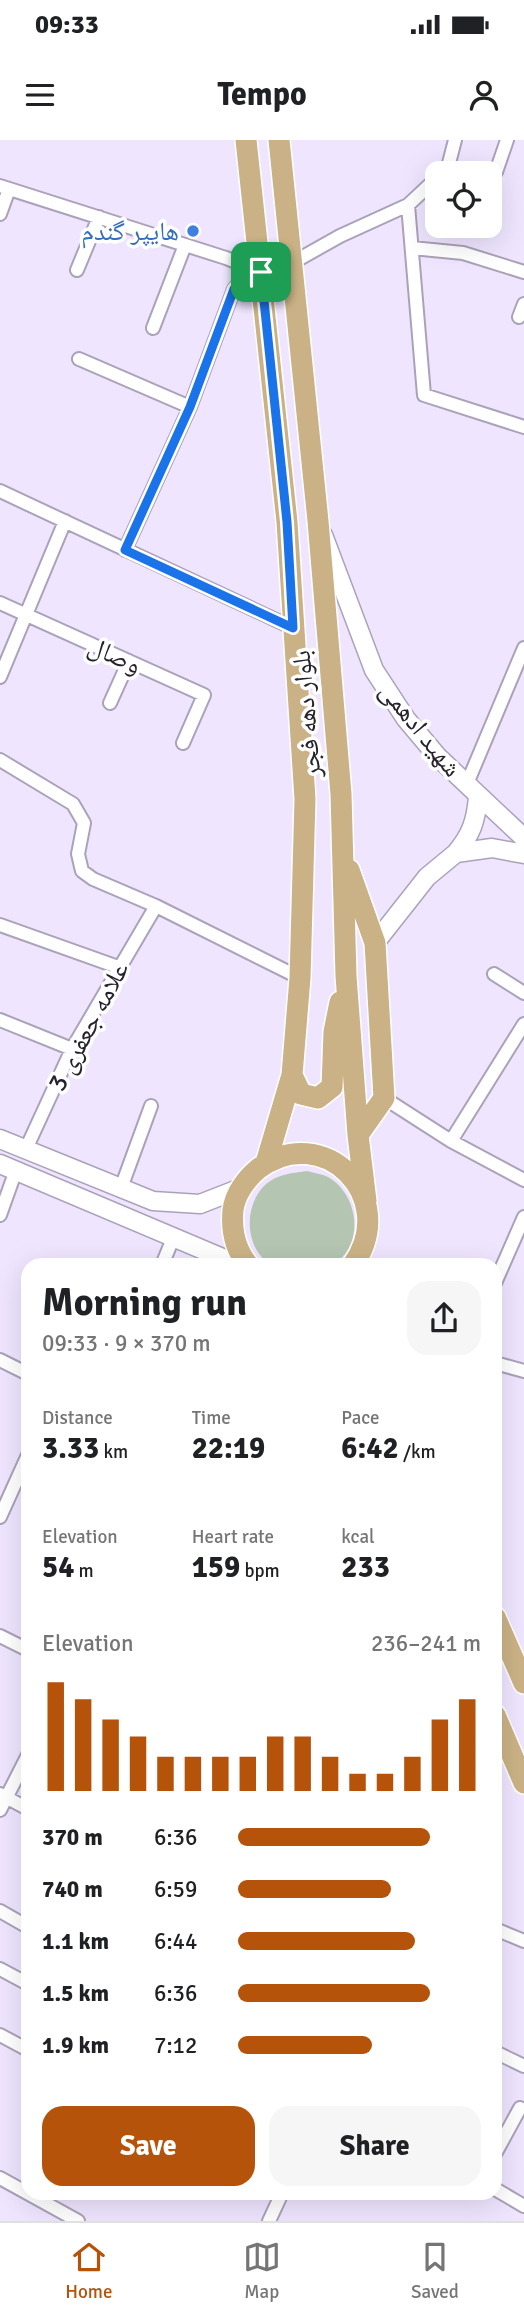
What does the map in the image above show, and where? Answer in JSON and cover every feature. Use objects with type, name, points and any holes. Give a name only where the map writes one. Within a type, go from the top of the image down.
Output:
[{"type":"main road","name":"بلوار دهه فجر","points":[[246,140],[287,522],[305,799],[300,978],[292,1075],[266,1163]]},
{"type":"main road","name":"بلوار دهه فجر","points":[[279,140],[318,521],[341,794],[346,976],[358,1135],[369,1218],[368,1236]]},
{"type":"main road","points":[[342,850],[375,943],[384,1098],[358,1135]]},
{"type":"main road","points":[[292,1075],[301,1094],[318,1098],[332,1087],[334,1032],[346,976]]},
{"type":"main road","points":[[244,1258],[234,1241],[234,1204],[241,1188],[252,1174],[266,1163],[282,1156],[299,1154],[317,1156],[333,1162],[347,1172],[358,1185],[366,1201]]},
{"type":"main road","points":[[358,1258],[368,1236]]},
{"type":"main road","points":[[368,1236],[370,1258]]},
{"type":"main road","points":[[502,1633],[524,1683]]},
{"type":"main road","points":[[502,1736],[524,1783]]},
{"type":"street","points":[[450,161],[455,140]]},
{"type":"street","points":[[500,161],[507,140]]},
{"type":"street","points":[[0,214],[5,187],[261,272]]},
{"type":"street","points":[[292,263],[340,236],[408,205],[425,189]]},
{"type":"street","points":[[408,205],[424,395],[524,427]]},
{"type":"street","points":[[77,270],[99,218]]},
{"type":"street","points":[[153,328],[185,245]]},
{"type":"street","points":[[412,248],[463,253],[524,272]]},
{"type":"street","points":[[125,550],[190,407],[234,289],[243,279],[261,272]]},
{"type":"street","points":[[519,317],[524,304]]},
{"type":"street","points":[[79,359],[190,407]]},
{"type":"street","points":[[0,491],[293,628]]},
{"type":"street","points":[[0,677],[65,521]]},
{"type":"street","name":"شهید ادهمی","points":[[318,521],[374,670],[406,719],[438,757],[524,838]]},
{"type":"street","name":"وصال","points":[[0,603],[204,695],[183,743]]},
{"type":"street","points":[[375,943],[427,877],[456,853],[469,837],[477,818],[472,791],[524,649]]},
{"type":"street","points":[[110,703],[129,661]]},
{"type":"street","points":[[0,760],[73,804],[84,823],[78,854],[82,871],[300,978]]},
{"type":"street","points":[[456,853],[492,848],[524,854]]},
{"type":"street","name":"علامه جعفری 3","points":[[26,1149],[72,1049],[156,906]]},
{"type":"street","points":[[0,925],[118,967]]},
{"type":"street","points":[[494,974],[524,993]]},
{"type":"street","points":[[0,1020],[72,1049]]},
{"type":"street","points":[[451,1141],[524,1024]]},
{"type":"street","points":[[384,1098],[451,1141],[524,1180]]},
{"type":"street","points":[[121,1188],[150,1107]]},
{"type":"street","points":[[0,1139],[153,1201],[200,1204],[241,1188]]},
{"type":"street","points":[[0,1215],[8,1167],[223,1258]]},
{"type":"street","points":[[502,1267],[524,1217]]},
{"type":"street","points":[[165,1258],[174,1236]]},
{"type":"street","points":[[0,1360],[21,1370]]},
{"type":"street","points":[[502,1365],[524,1371]]},
{"type":"street","points":[[0,1517],[21,1470]]},
{"type":"street","points":[[0,1636],[21,1646]]},
{"type":"street","points":[[0,1810],[3,1796],[21,1766]]},
{"type":"street","points":[[3,1796],[21,1805]]},
{"type":"street","points":[[0,1911],[21,1923]]},
{"type":"street","points":[[502,1931],[524,1941]]},
{"type":"street","points":[[0,1969],[21,1980]]},
{"type":"street","points":[[0,2035],[21,2046]]},
{"type":"street","points":[[502,2055],[524,2066]]},
{"type":"street","points":[[502,2141],[520,2108]]},
{"type":"street","points":[[0,2178],[21,2190]]},
{"type":"street","points":[[502,2193],[524,2206]]},
{"type":"street","points":[[40,2200],[78,2221]]},
{"type":"street","points":[[272,2220],[279,2200]]},
{"type":"green space","points":[[307,1171],[321,1174],[344,1192],[353,1212],[354,1234],[351,1244],[341,1258],[262,1258],[251,1237],[250,1214],[253,1203],[266,1184],[286,1174]]},
{"type":"place","name":"هایپر گندم","points":[[193,231]]},
{"type":"route","points":[[261,272],[287,522],[293,628],[125,550],[190,407],[234,289],[243,279],[261,272]]}]
